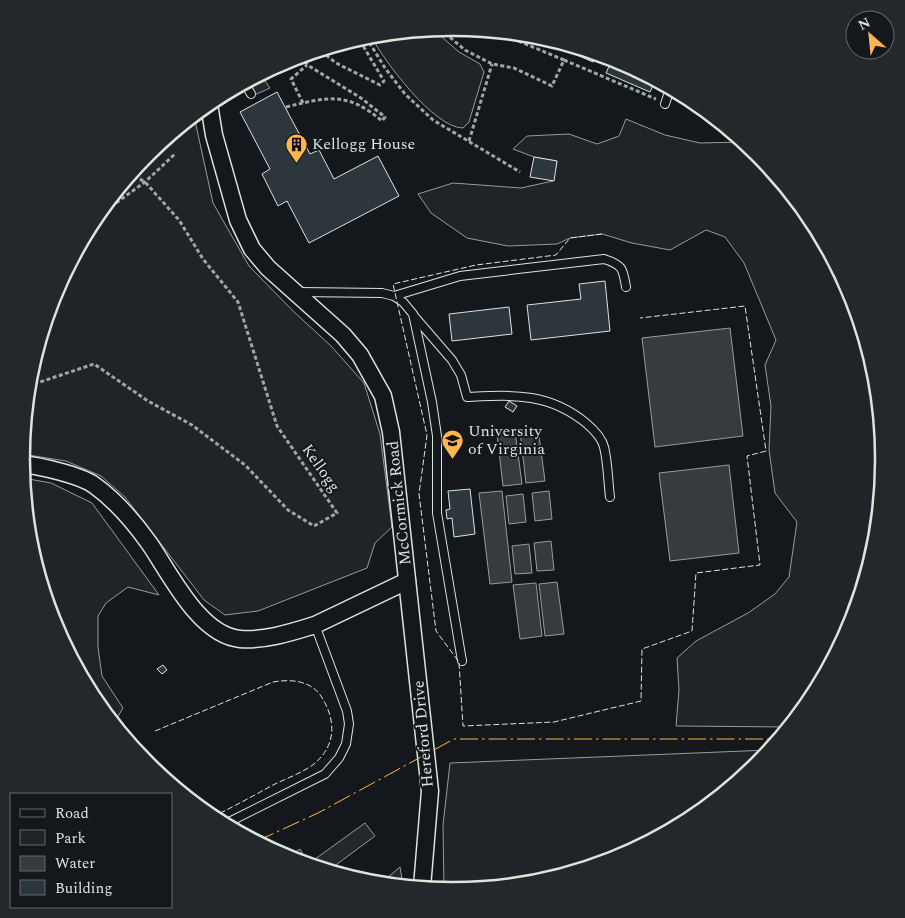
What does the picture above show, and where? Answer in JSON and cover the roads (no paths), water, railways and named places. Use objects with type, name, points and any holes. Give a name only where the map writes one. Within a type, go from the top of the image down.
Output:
[{"type":"street","name":"McCormick Road","points":[[30,466],[69,475],[93,484],[115,502],[148,542],[181,594],[208,623],[227,636],[240,639],[264,638],[314,625],[407,581],[391,432],[383,396],[360,355],[343,335],[268,268],[252,249],[238,220],[214,135],[210,113]]},
{"type":"street","name":"Hereford Drive","points":[[407,581],[430,791],[423,881]]},
{"type":"lane","points":[[248,89],[251,94]]},
{"type":"lane","points":[[665,104],[668,96]]},
{"type":"lane","points":[[394,296],[460,276],[604,259],[616,262],[623,270],[626,287]]},
{"type":"lane","points":[[294,292],[382,293],[394,296],[403,302],[452,360],[461,375],[467,397],[512,395],[536,398],[556,404],[579,417],[594,430],[604,446],[610,497]]},
{"type":"lane","points":[[413,314],[432,402],[437,436],[437,513],[462,661]]},
{"type":"lane","points":[[233,820],[325,774],[339,758],[346,744],[350,724],[347,710],[314,625]]},
{"type":"water","points":[[730,328],[743,436],[655,447],[642,338]]},
{"type":"water","points":[[538,428],[545,481],[526,483],[520,431]]},
{"type":"water","points":[[515,431],[522,484],[503,486],[497,434]]},
{"type":"water","points":[[729,465],[739,553],[670,561],[659,473]]},
{"type":"water","points":[[502,491],[512,582],[490,584],[479,493]]},
{"type":"water","points":[[549,491],[552,519],[535,521],[532,493]]},
{"type":"water","points":[[523,494],[526,522],[509,524],[506,496]]},
{"type":"water","points":[[551,541],[554,570],[537,571],[534,543]]},
{"type":"water","points":[[529,544],[532,573],[515,574],[512,546]]},
{"type":"water","points":[[557,582],[564,634],[545,636],[539,584]]},
{"type":"water","points":[[536,583],[542,636],[520,639],[513,585]]},
{"type":"place","name":"Kellogg House","points":[[296,163]]},
{"type":"place","name":"University of Virginia","points":[[452,459]]}]
